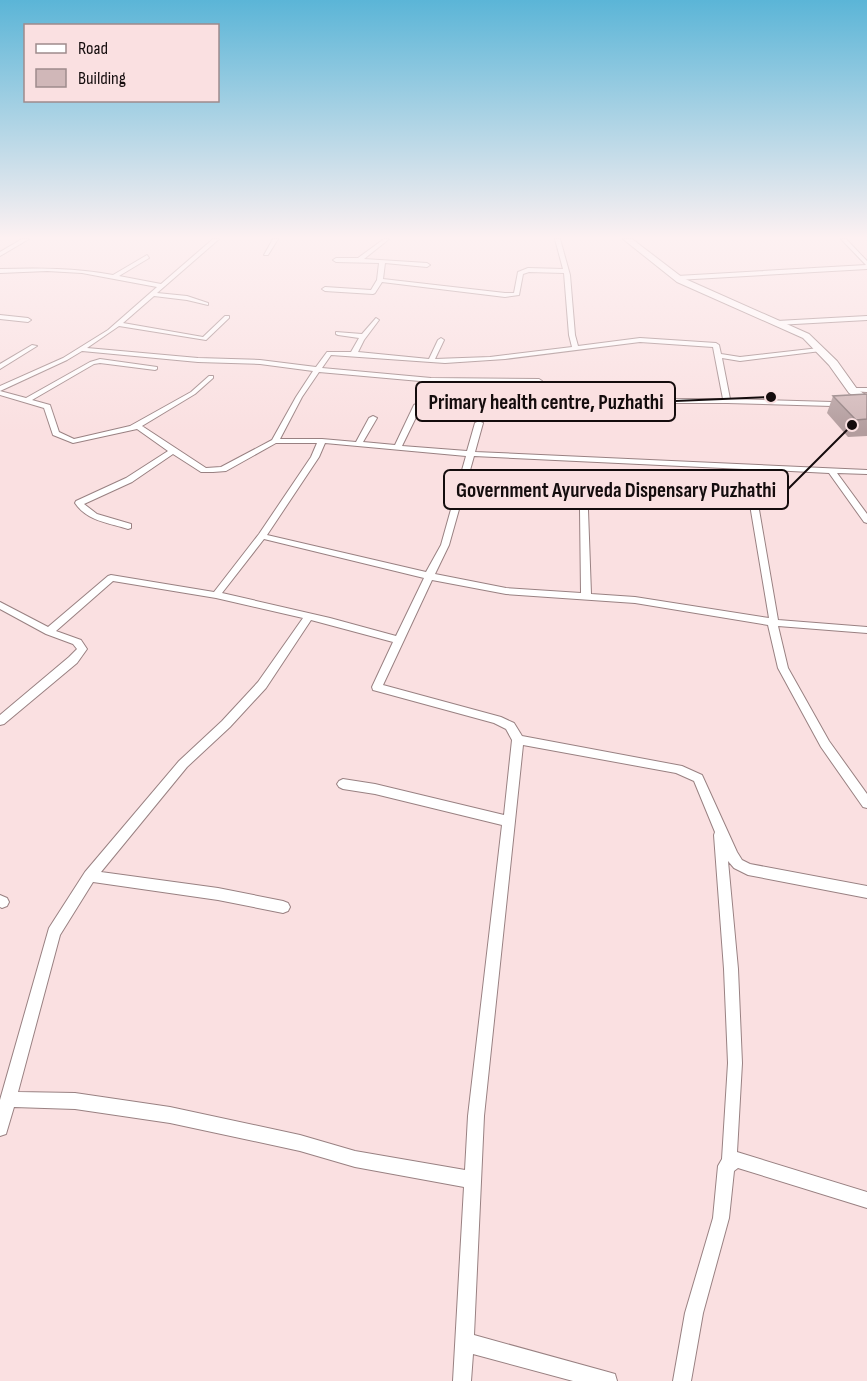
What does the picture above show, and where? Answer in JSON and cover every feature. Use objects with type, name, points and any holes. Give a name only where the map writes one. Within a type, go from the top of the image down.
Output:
[{"type":"main road","points":[[734,303],[806,336],[832,363],[852,390],[867,403]]},
{"type":"street","points":[[0,391],[65,359],[118,324],[142,303]]},
{"type":"street","points":[[570,303],[572,335],[576,348]]},
{"type":"street","points":[[0,316],[28,320]]},
{"type":"street","points":[[118,324],[204,339],[227,317]]},
{"type":"street","points":[[777,323],[867,318]]},
{"type":"street","points":[[354,353],[362,336],[370,330],[376,320]]},
{"type":"street","points":[[338,333],[362,336]]},
{"type":"street","points":[[431,380],[433,361],[441,340]]},
{"type":"street","points":[[276,441],[329,352],[354,353],[409,361],[461,362],[640,340],[716,345],[727,400]]},
{"type":"street","points":[[0,367],[34,346]]},
{"type":"street","points":[[80,349],[198,360],[260,362],[318,370],[431,380],[539,381]]},
{"type":"street","points":[[718,356],[740,359],[819,350]]},
{"type":"street","points":[[28,400],[100,361],[156,368]]},
{"type":"street","points":[[133,428],[193,393],[211,377]]},
{"type":"street","points":[[852,390],[867,390]]},
{"type":"street","points":[[0,391],[47,407],[56,433],[73,441],[138,427],[204,470],[223,469],[276,441],[322,441],[470,454],[867,472]]},
{"type":"street","points":[[567,393],[657,401],[867,403]]},
{"type":"street","points":[[398,446],[418,405]]},
{"type":"street","points":[[358,444],[373,418]]},
{"type":"street","points":[[462,1381],[476,1116],[518,740],[510,726],[497,720],[377,687],[445,545],[479,423]]},
{"type":"street","points":[[216,595],[262,536],[315,457],[322,441]]},
{"type":"street","points":[[128,526],[92,515],[80,507],[79,502],[129,480],[173,451]]},
{"type":"street","points":[[748,467],[773,622],[783,668],[825,744],[867,803]]},
{"type":"street","points":[[831,470],[867,520]]},
{"type":"street","points":[[584,510],[586,597]]},
{"type":"street","points":[[262,536],[429,576],[506,591],[635,600],[773,622],[867,630]]},
{"type":"street","points":[[49,632],[111,578],[216,595],[326,619],[398,640]]},
{"type":"street","points":[[0,605],[49,632],[77,642],[82,649],[73,660],[0,721]]},
{"type":"street","points":[[0,1128],[54,933],[90,876],[183,764],[226,724],[262,685],[309,617]]},
{"type":"street","points":[[518,740],[678,769],[689,773],[698,778],[732,856],[738,864],[748,869],[867,892]]},
{"type":"street","points":[[343,784],[375,789],[508,821]]},
{"type":"street","points":[[719,826],[731,969],[735,1064],[729,1157],[867,1200]]},
{"type":"street","points":[[90,876],[218,894],[283,907]]},
{"type":"street","points":[[8,1098],[75,1101],[170,1115],[278,1138],[355,1159],[473,1180]]},
{"type":"street","points":[[682,1381],[694,1313],[721,1218],[726,1166],[736,1160]]},
{"type":"street","points":[[464,1342],[608,1381]]},
{"type":"building","points":[[867,394],[867,419],[856,420],[833,396]]},
{"type":"place","name":"Primary health centre, Puzhathi","points":[[771,397]]},
{"type":"place","name":"Government Ayurveda Dispensary Puzhathi","points":[[852,425]]}]
